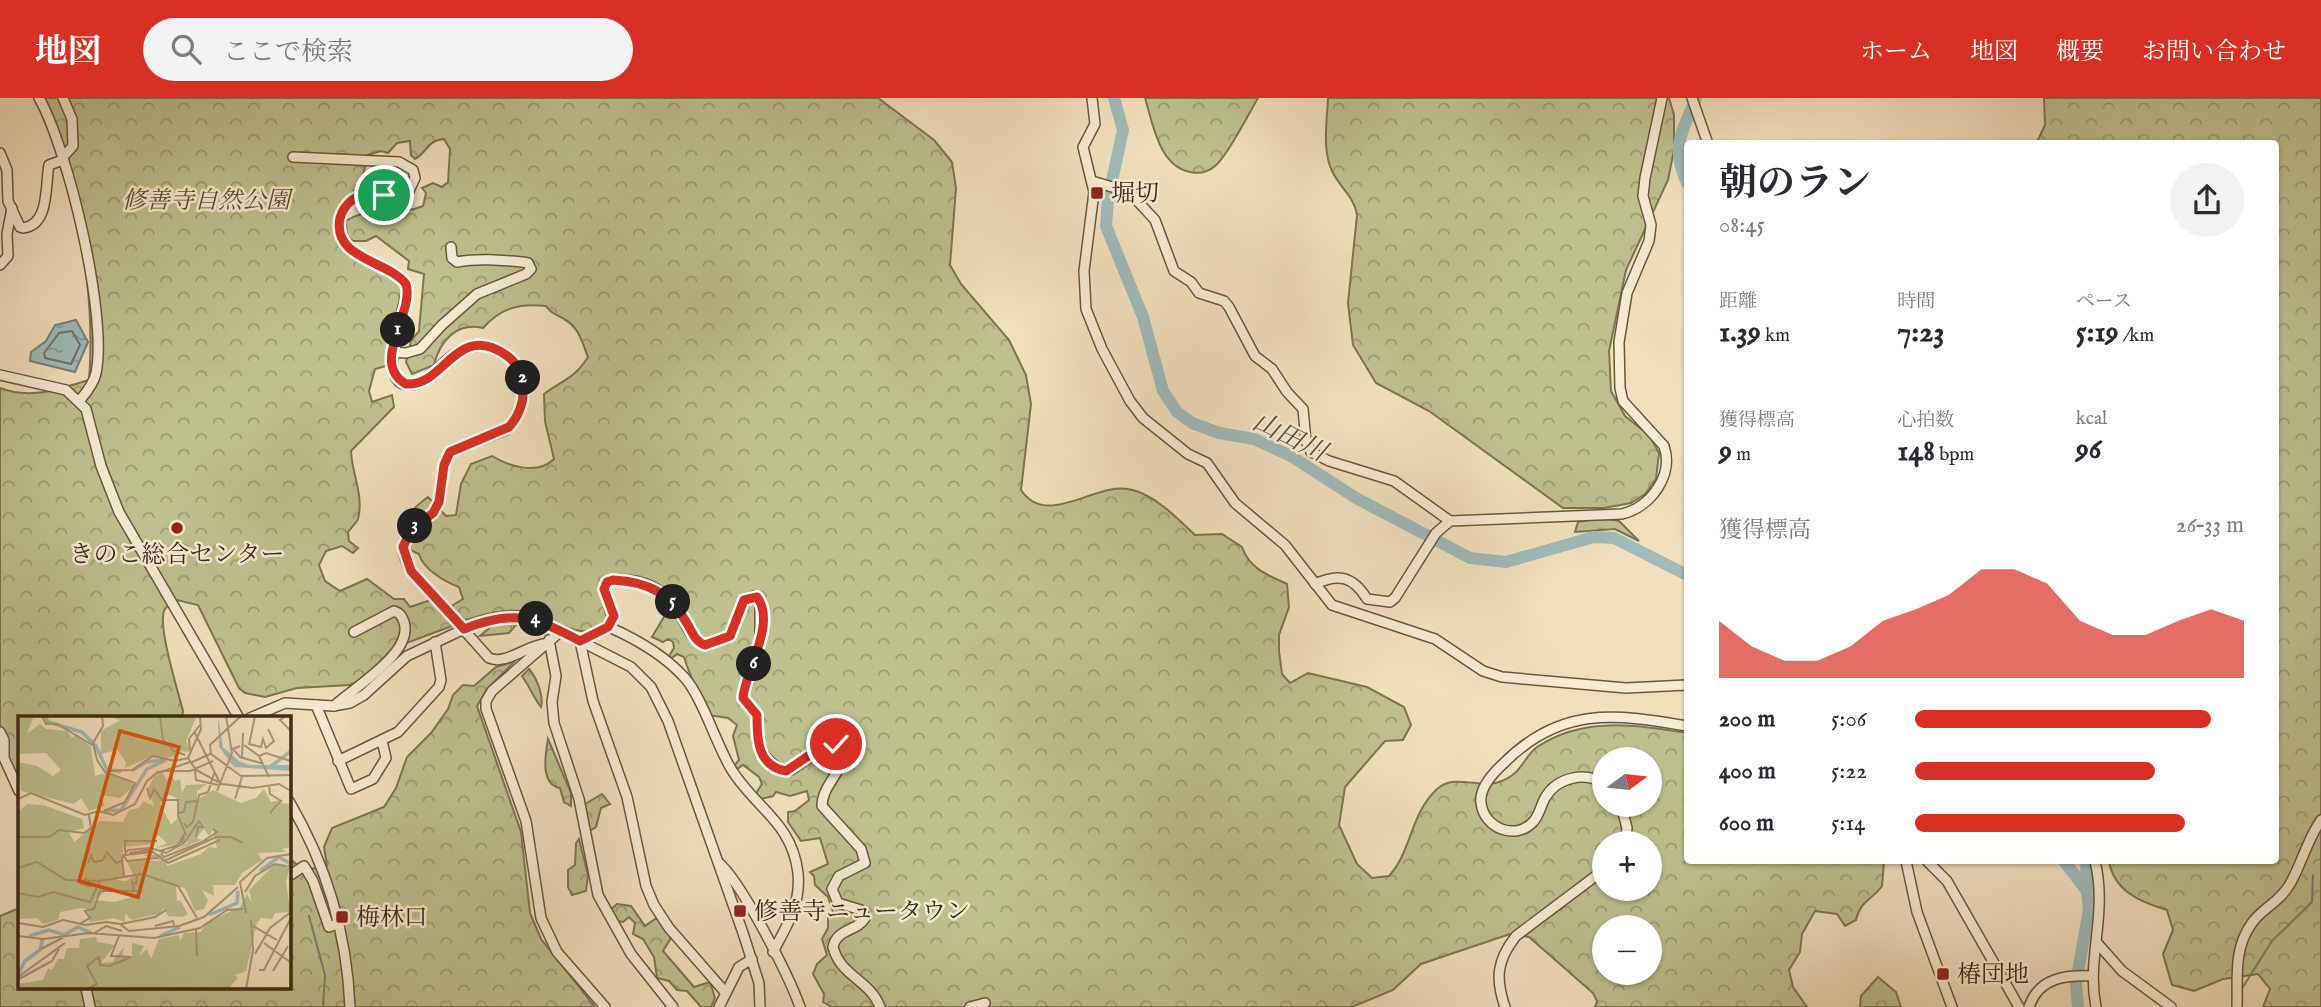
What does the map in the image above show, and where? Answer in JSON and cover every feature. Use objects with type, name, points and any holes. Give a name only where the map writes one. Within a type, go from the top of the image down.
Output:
[{"type":"street","points":[[39,98],[63,159],[98,312],[96,375],[80,400]]},
{"type":"street","points":[[0,153],[7,170],[7,195],[20,227],[28,228],[36,223],[44,206],[50,165],[63,159],[73,146],[72,119],[64,98]]},
{"type":"street","points":[[1092,98],[1095,124],[1083,147],[1096,182],[1084,271],[1086,309],[1091,328],[1130,401],[1143,418],[1180,448],[1207,463],[1235,503],[1285,545],[1332,605],[1435,639],[1492,675],[1626,688],[1684,685]]},
{"type":"street","points":[[1096,182],[1122,188],[1155,220],[1174,271],[1191,282],[1203,295],[1224,302],[1255,356],[1272,369],[1287,392],[1303,409],[1306,441],[1311,452],[1329,461],[1394,481],[1450,521],[1622,514],[1638,508],[1665,476],[1667,461],[1664,446],[1623,401],[1620,388],[1619,342],[1627,293],[1649,241],[1651,225],[1643,196],[1662,98]]},
{"type":"street","points":[[1692,98],[1707,140]]},
{"type":"street","points":[[293,157],[399,162],[413,170],[415,178],[408,192],[398,196],[372,193],[354,199],[341,213],[339,225],[345,244],[352,251],[397,275],[406,284],[407,300],[392,352],[395,372],[406,384],[425,380],[459,351],[477,346],[490,348],[507,356],[523,377],[523,397],[512,424],[506,430],[450,452],[444,465],[439,502],[433,513],[411,530],[403,547],[411,571],[482,652],[498,661],[546,642]]},
{"type":"street","points":[[0,265],[8,256],[6,234],[12,208]]},
{"type":"street","points":[[392,352],[406,354],[420,349],[450,317],[477,294],[531,269],[528,263],[522,262],[485,261],[477,258],[457,262],[452,258],[451,247]]},
{"type":"street","points":[[0,375],[66,390],[80,400],[89,416],[101,466],[119,512],[238,716]]},
{"type":"street","points":[[1315,584],[1335,577],[1345,577],[1367,598],[1390,602],[1436,533],[1450,521]]},
{"type":"street","points":[[580,641],[608,627],[614,616],[604,589],[607,582],[613,580],[657,589],[671,599],[695,638],[705,645],[730,636],[744,600],[754,596],[760,601],[760,641],[743,698],[757,715],[755,736],[761,752],[780,770],[791,770],[832,743],[843,751],[842,762],[824,793],[822,806],[861,849],[865,863],[839,876],[832,889],[838,903],[861,910],[865,918],[857,927],[841,933],[833,947],[839,964],[869,986],[880,1007]]},
{"type":"street","points":[[333,706],[396,652],[402,644],[406,630],[401,614],[394,611],[354,632]]},
{"type":"street","points":[[255,716],[285,703],[333,706],[364,695],[407,656],[480,622],[516,616],[539,620],[631,667],[651,687],[668,721],[752,959],[761,992],[760,1007]]},
{"type":"street","points":[[608,627],[635,638],[684,677],[731,770],[772,814],[789,841],[798,870],[798,903],[773,952]]},
{"type":"street","points":[[556,629],[546,642],[492,691],[486,701],[486,709],[526,821],[534,890],[541,918],[557,952],[605,1007]]},
{"type":"street","points":[[580,641],[593,701],[627,797],[650,896],[669,928],[725,992]]},
{"type":"street","points":[[338,761],[382,741],[405,725],[439,687],[441,680],[435,642]]},
{"type":"street","points":[[546,642],[556,676],[552,702],[554,723],[579,799],[598,895],[627,947],[673,1007]]},
{"type":"street","points":[[316,705],[351,789],[373,779],[384,762],[382,741]]},
{"type":"street","points":[[1592,778],[1582,777],[1556,785],[1546,796],[1534,821],[1512,831],[1503,831],[1486,818],[1480,801],[1484,787],[1521,745],[1555,725],[1616,716],[1684,726]]},
{"type":"street","points":[[0,732],[4,740],[4,758],[18,789]]},
{"type":"street","points":[[290,803],[322,868],[339,923],[347,965],[350,1007]]},
{"type":"street","points":[[2237,1007],[2236,965],[2244,938],[2252,922],[2285,892],[2306,844],[2321,820]]},
{"type":"street","points":[[718,862],[733,877],[788,978],[800,1007]]},
{"type":"street","points":[[1907,864],[1917,912],[1952,1007]]},
{"type":"street","points":[[1930,864],[1947,881],[2019,1007]]},
{"type":"street","points":[[2096,864],[2101,896],[2093,976],[2096,1007]]},
{"type":"street","points":[[290,875],[304,866],[313,881],[329,927],[339,923]]},
{"type":"street","points":[[1505,1007],[1496,974],[1509,945],[1516,936],[1592,879]]},
{"type":"street","points":[[2098,944],[2122,971],[2171,1007]]},
{"type":"street","points":[[719,1007],[739,967],[752,959]]},
{"type":"street","points":[[2029,1007],[2036,995],[2063,975],[2093,976]]},
{"type":"street","points":[[970,1007],[985,1003]]},
{"type":"green space","name":"修善寺自然公園","points":[[37,98],[878,98],[934,140],[952,162],[956,188],[950,265],[961,284],[1009,340],[1026,375],[1031,404],[1021,490],[1032,501],[1059,505],[1104,491],[1119,488],[1133,490],[1158,503],[1195,535],[1222,534],[1242,547],[1249,560],[1260,570],[1287,584],[1289,607],[1279,635],[1279,651],[1282,674],[1290,683],[1308,673],[1367,687],[1404,707],[1411,725],[1403,740],[1385,741],[1345,787],[1339,825],[1357,864],[1372,878],[1389,876],[1397,866],[1421,810],[1444,784],[1499,782],[1513,775],[1532,751],[1555,737],[1610,725],[1684,733],[1684,864],[1884,864],[1882,886],[1863,905],[1856,920],[1845,926],[1837,914],[1815,911],[1802,934],[1800,952],[1789,970],[1793,987],[1807,1007],[1595,1007],[1597,1001],[1593,993],[1529,937],[1510,934],[1421,964],[1393,990],[1352,1007],[832,1007],[823,1002],[824,994],[813,974],[817,964],[827,955],[822,939],[828,928],[828,917],[833,912],[828,897],[815,885],[814,876],[810,872],[828,864],[820,838],[801,841],[788,822],[788,812],[795,811],[809,800],[807,791],[790,796],[776,792],[773,796],[761,799],[755,795],[762,784],[759,777],[743,765],[736,770],[733,767],[739,760],[733,736],[737,725],[728,718],[709,715],[684,657],[677,654],[672,658],[669,656],[674,648],[673,642],[668,639],[663,642],[652,637],[668,610],[668,594],[637,577],[619,576],[602,581],[600,588],[607,620],[598,628],[588,631],[565,627],[520,611],[499,612],[465,620],[453,610],[453,605],[463,599],[459,587],[435,574],[421,560],[419,554],[406,548],[404,532],[407,519],[428,497],[446,516],[456,515],[461,484],[471,464],[492,456],[515,466],[532,468],[540,467],[554,459],[545,421],[544,394],[573,374],[588,357],[579,335],[569,322],[546,306],[527,305],[504,311],[483,328],[458,330],[445,341],[434,365],[412,374],[406,362],[411,341],[419,331],[424,274],[408,269],[409,261],[376,236],[366,241],[353,241],[347,236],[346,221],[365,213],[402,211],[423,206],[426,193],[422,188],[433,183],[442,187],[448,182],[450,149],[444,139],[430,144],[415,159],[411,155],[410,141],[397,143],[388,153],[381,151],[367,155],[362,176],[334,230],[341,244],[350,253],[390,275],[404,293],[396,318],[387,333],[390,343],[386,366],[375,369],[369,391],[372,402],[392,395],[394,407],[351,451],[359,493],[359,510],[357,520],[348,532],[349,541],[358,548],[353,553],[342,546],[326,551],[319,565],[325,581],[340,591],[367,579],[394,599],[404,599],[410,607],[431,600],[453,621],[452,626],[393,648],[363,679],[350,685],[297,688],[265,697],[245,693],[239,688],[198,605],[177,600],[165,609],[163,619],[166,645],[182,716],[18,716],[18,800],[0,724],[0,388],[34,393],[89,380],[87,282],[80,230],[68,184]]},
{"type":"green space","points":[[1145,98],[1258,98],[1220,161],[1209,170],[1197,173],[1179,168],[1164,153]]},
{"type":"green space","points":[[1328,98],[1669,98],[1674,115],[1674,150],[1668,180],[1626,270],[1609,351],[1611,391],[1625,416],[1649,435],[1659,453],[1656,479],[1645,494],[1631,503],[1604,508],[1563,508],[1429,411],[1376,383],[1353,345],[1348,303],[1357,215],[1353,202],[1335,177],[1329,163],[1326,135]]},
{"type":"green space","points":[[2044,98],[2321,98],[2321,1007],[2263,1007],[2270,989],[2258,974],[2223,979],[2194,991],[2172,985],[2163,954],[2173,930],[2167,910],[2138,899],[2122,888],[2110,864],[2279,864],[2279,140],[2038,140],[2045,125]]},
{"type":"green space","points":[[1603,518],[1619,521],[1639,541],[1615,529],[1575,532],[1578,522]]},
{"type":"green space","points":[[512,622],[517,624],[509,633],[480,636],[493,625]]},
{"type":"green space","points":[[515,661],[487,689],[477,706],[521,832],[530,913],[541,939],[595,1007],[0,1007],[0,916],[18,908],[18,990],[290,990],[290,859],[307,868],[327,866],[324,847],[332,828],[384,807],[396,788],[407,757],[431,733],[448,709],[453,695],[463,685],[474,686],[496,667]]},
{"type":"green space","points":[[529,669],[539,686],[541,707],[522,676]]},
{"type":"green space","points":[[548,739],[571,793],[571,806],[564,802],[560,788],[553,785],[546,774]]},
{"type":"green space","points":[[602,794],[610,804],[601,808],[596,827],[588,832],[582,806]]},
{"type":"green space","points":[[579,839],[588,875],[586,891],[572,895],[568,887],[568,870],[575,865],[576,843]]},
{"type":"green space","points":[[617,904],[631,906],[645,926],[658,917],[671,938],[663,951],[694,987],[710,982],[715,998],[711,1007],[701,1007],[687,991],[677,990],[669,981],[657,978],[654,957],[643,939],[633,934],[635,923],[629,917],[623,922],[613,920],[608,912]]},
{"type":"green space","points":[[1878,977],[1896,992],[1901,1007],[1860,1007],[1861,996]]},
{"type":"water","points":[[76,320],[88,342],[75,372],[30,361],[31,352],[46,341],[55,325]]},
{"type":"waterway","name":"山田川","points":[[1114,98],[1123,130],[1108,199],[1106,226],[1143,317],[1163,391],[1177,412],[1192,423],[1219,433],[1254,439],[1291,456],[1356,498],[1470,558],[1506,562],[1594,537],[1614,538],[1684,573]]},
{"type":"waterway","points":[[1684,175],[1679,159],[1680,140],[1696,98]]},
{"type":"waterway","name":"山田川","points":[[2066,864],[2087,891],[2089,909],[2076,983],[2078,1007]]},
{"type":"waterway","points":[[2086,864],[2087,891]]},
{"type":"waterway","points":[[2241,990],[2272,941],[2312,902],[2313,875]]},
{"type":"waterway","points":[[309,916],[325,975],[323,1007]]},
{"type":"place","name":"堀切","points":[[1097,193]]},
{"type":"place","name":"きのこ総合センター","points":[[177,528]]},
{"type":"place","name":"修善寺ニュータウン","points":[[740,911]]},
{"type":"place","name":"梅林口","points":[[342,917]]},
{"type":"place","name":"椿団地","points":[[1943,974]]},
{"type":"route","points":[[384,195],[364,194],[354,199],[341,213],[339,225],[340,234],[352,251],[397,275],[406,284],[407,300],[392,352],[393,366],[398,378],[406,384],[417,384],[451,356],[477,346],[490,348],[508,357],[523,377],[522,403],[512,424],[501,431],[453,449],[445,460],[436,509],[406,537],[403,555],[411,571],[464,629],[497,618],[528,617],[580,641],[608,627],[614,616],[604,593],[607,582],[613,580],[642,583],[657,589],[671,599],[695,638],[705,645],[720,642],[730,636],[744,600],[751,596],[757,597],[762,605],[762,627],[756,659],[745,685],[743,698],[757,715],[755,736],[761,752],[780,770],[786,771],[817,750],[832,743],[836,744]]}]
